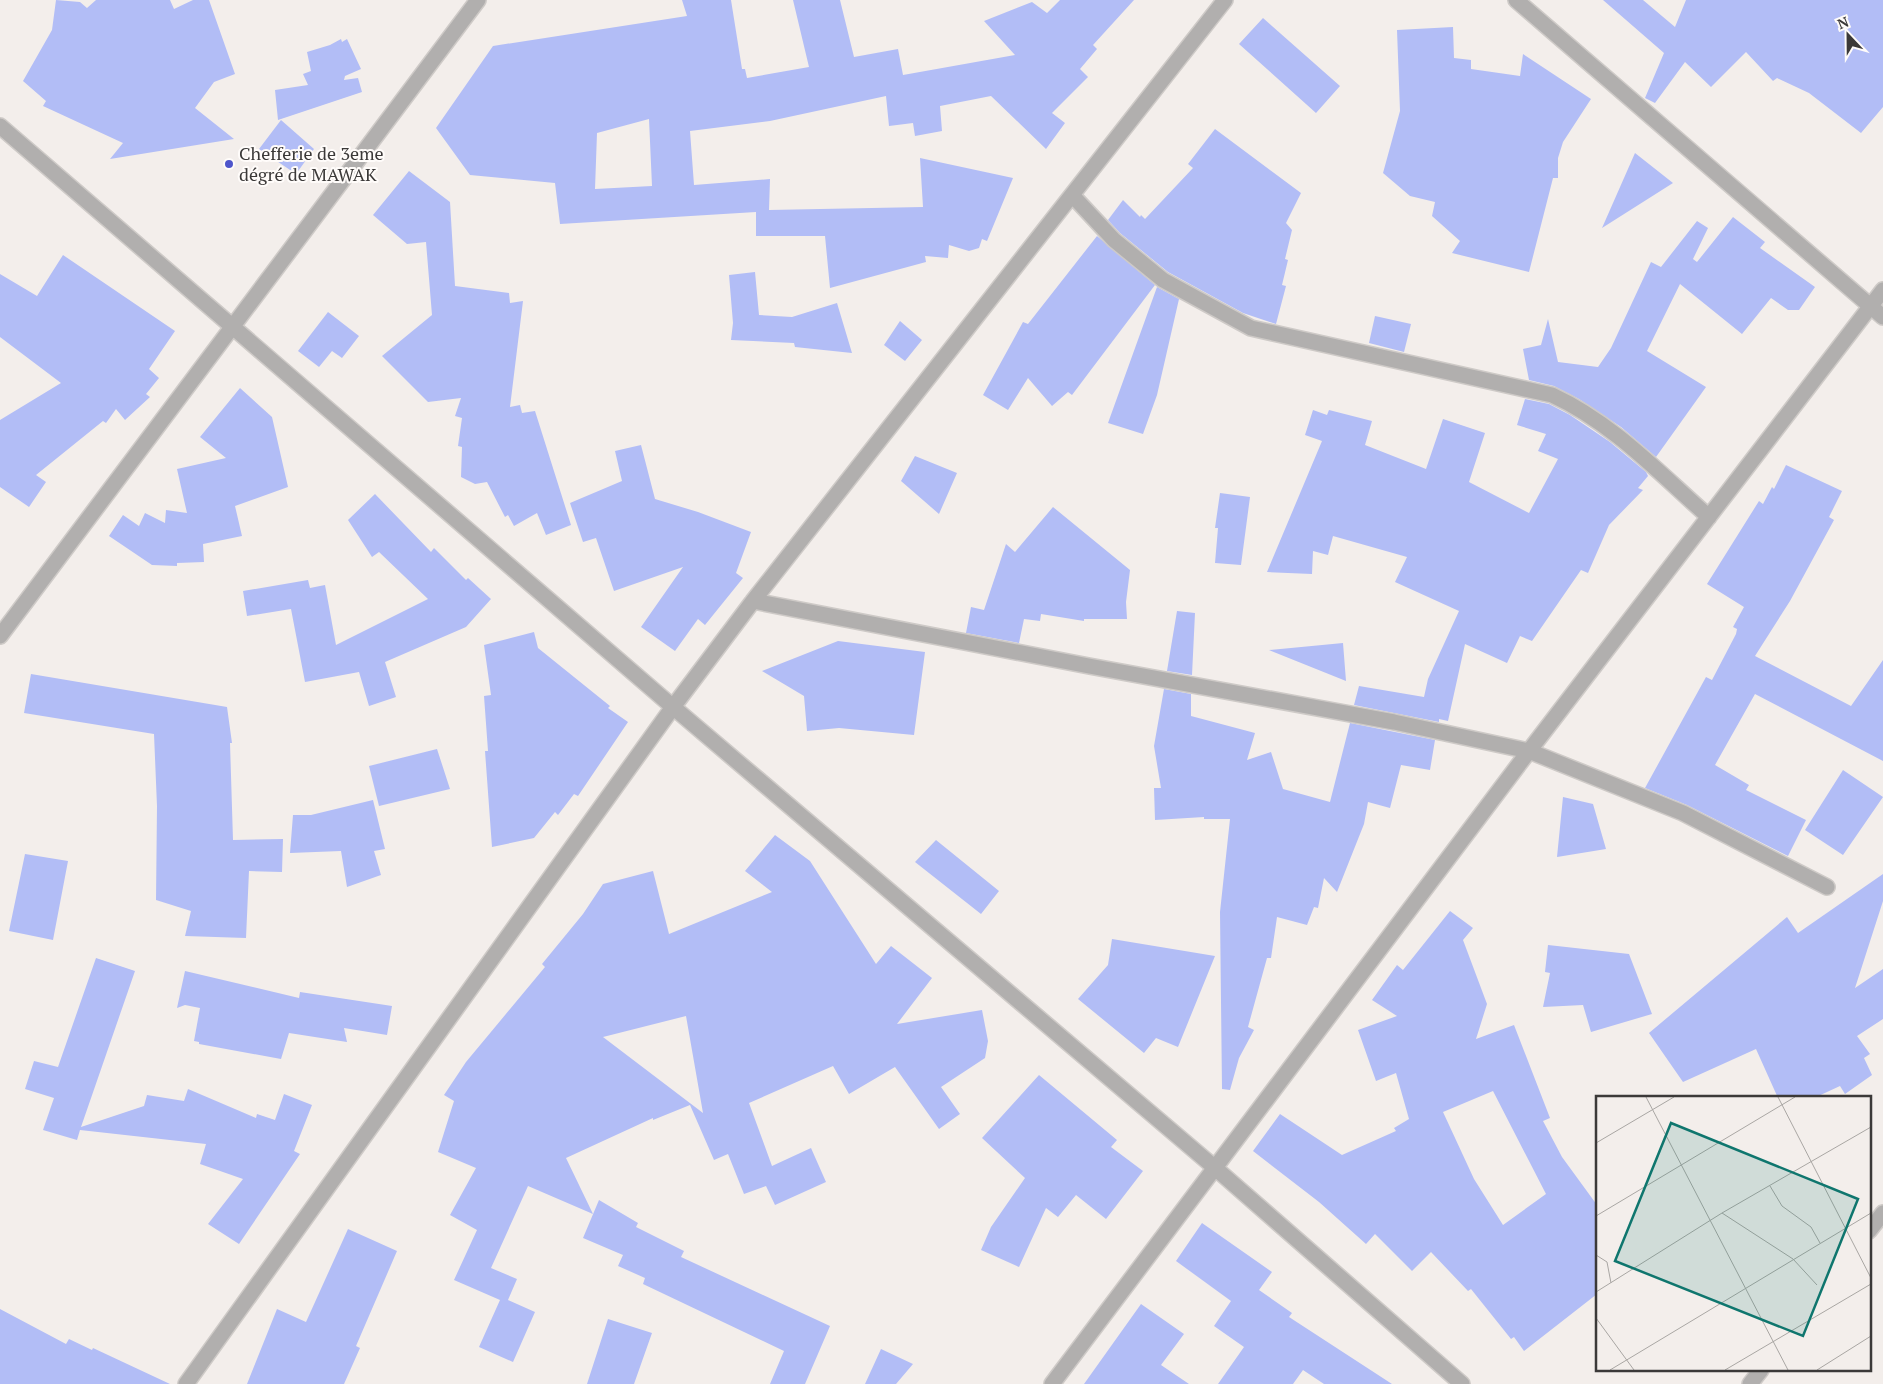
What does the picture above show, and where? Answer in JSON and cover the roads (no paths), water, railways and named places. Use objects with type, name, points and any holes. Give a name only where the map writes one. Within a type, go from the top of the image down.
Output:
[{"type":"street","points":[[0,636],[478,0]]},
{"type":"street","points":[[186,1384],[673,707],[753,601],[1225,0]]},
{"type":"street","points":[[1516,0],[1883,317]]},
{"type":"street","points":[[0,126],[673,707],[1214,1167],[1462,1384]]},
{"type":"street","points":[[1072,195],[1114,240],[1163,280],[1251,328],[1552,395],[1576,406],[1597,419],[1709,517]]},
{"type":"street","points":[[1052,1384],[1214,1167],[1883,290]]},
{"type":"street","points":[[753,601],[1089,666],[1394,722],[1530,751],[1683,813],[1826,887]]},
{"type":"street","points":[[1870,1230],[1883,1213]]},
{"type":"street","points":[[1750,1384],[1759,1372]]},
{"type":"place","name":"Chefferie de 3eme dégré de MAWAK","points":[[229,164]]}]
